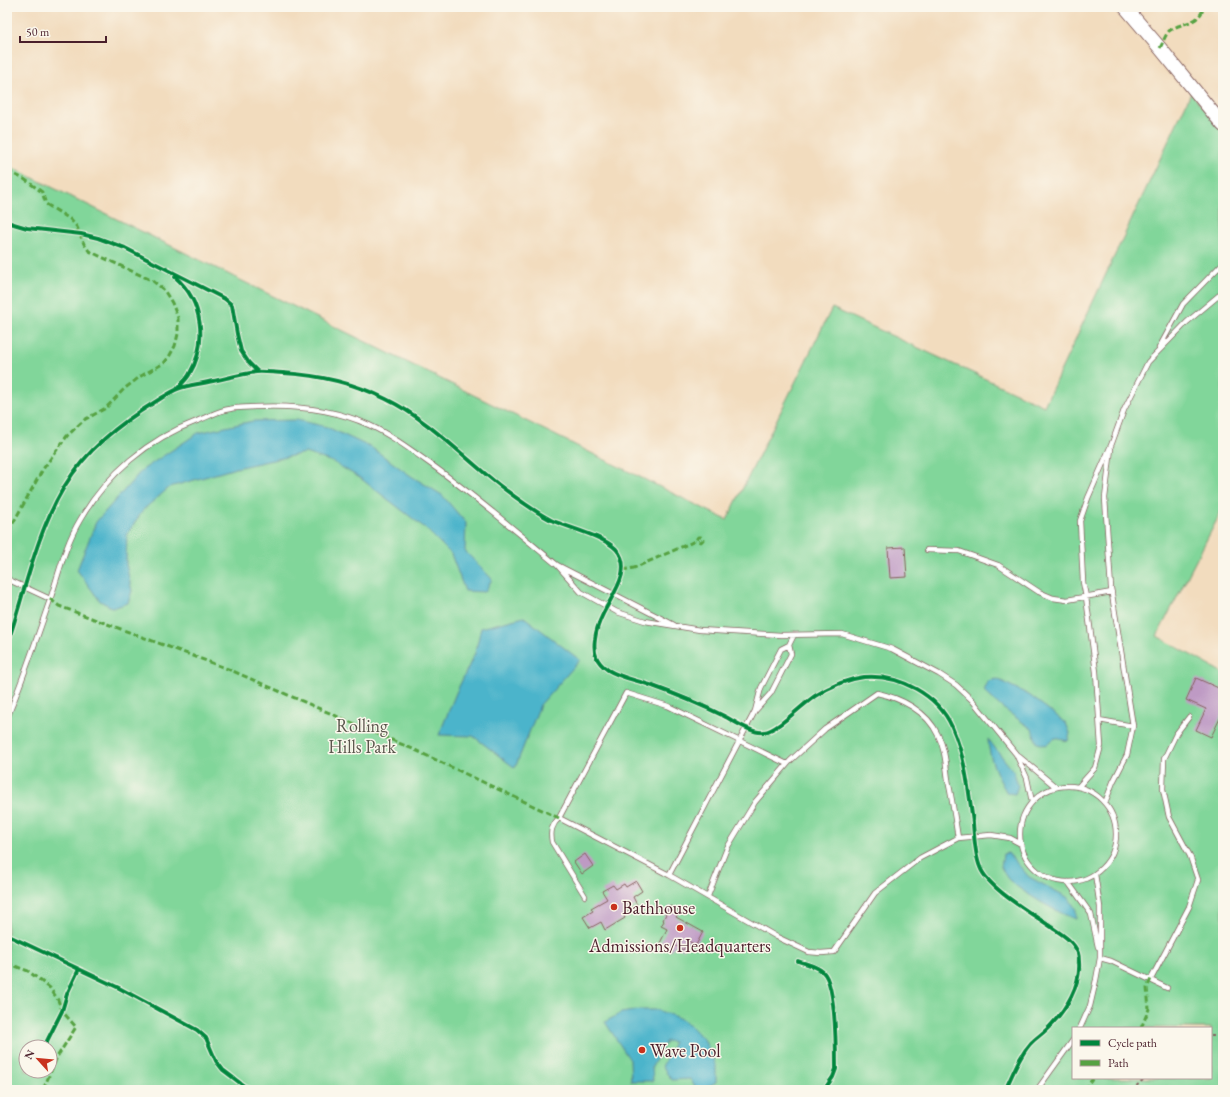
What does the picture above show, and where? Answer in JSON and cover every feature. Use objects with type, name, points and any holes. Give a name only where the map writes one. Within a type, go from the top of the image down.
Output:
[{"type":"main road","points":[[1125,7],[1223,125]]},
{"type":"lane","points":[[1156,352],[1183,304],[1223,263]]},
{"type":"lane","points":[[1078,787],[1095,768],[1101,746],[1096,672],[1083,582],[1080,521],[1124,410],[1148,362],[1156,352],[1187,322],[1223,292]]},
{"type":"lane","points":[[7,718],[17,694],[67,546],[93,499],[113,476],[154,441],[177,428],[229,409],[281,405],[309,407],[344,416],[368,424],[398,441],[463,487],[557,565],[581,592],[617,612],[645,621],[700,630],[794,635],[842,634],[899,652],[956,685],[972,700],[1016,754],[1056,787]]},
{"type":"lane","points":[[1105,803],[1113,782],[1127,755],[1133,726],[1112,592],[1105,498],[1112,443]]},
{"type":"lane","points":[[927,550],[959,551],[998,565],[1039,592],[1053,598],[1067,600],[1112,592]]},
{"type":"lane","points":[[557,565],[674,625]]},
{"type":"lane","points":[[7,579],[50,599]]},
{"type":"lane","points":[[755,711],[761,688],[781,649],[789,645],[794,635]]},
{"type":"lane","points":[[669,875],[755,711],[771,693],[791,654],[789,645]]},
{"type":"lane","points":[[585,896],[552,842],[550,834],[554,823],[559,818],[626,693],[668,706],[787,764]]},
{"type":"lane","points":[[708,896],[727,848],[755,802],[787,764],[825,729],[877,693],[890,696],[918,710],[933,726],[944,751],[958,838]]},
{"type":"lane","points":[[1151,979],[1189,906],[1198,880],[1190,856],[1169,817],[1162,789],[1164,759],[1176,734],[1189,717]]},
{"type":"lane","points":[[1099,720],[1133,726]]},
{"type":"lane","points":[[1016,754],[1027,778],[1032,802]]},
{"type":"lane","points":[[1056,787],[1078,787],[1093,792],[1105,803],[1113,817],[1116,833],[1114,849],[1107,863],[1095,874],[1082,880],[1068,882],[1052,880],[1038,872],[1027,859],[1021,844],[1020,829],[1024,814],[1032,802],[1043,793],[1056,787]]},
{"type":"lane","points":[[559,818],[708,896],[777,937],[809,952],[834,952],[875,893],[920,858],[958,838],[991,835],[1010,838],[1021,844]]},
{"type":"lane","points":[[1080,1027],[1090,1006],[1100,958],[1100,907],[1095,874]]},
{"type":"lane","points":[[1068,882],[1091,914],[1100,958]]},
{"type":"lane","points":[[1100,958],[1111,961],[1168,988]]},
{"type":"lane","points":[[1037,1090],[1072,1041]]},
{"type":"path","points":[[1212,1036],[1223,1036]]},
{"type":"path","points":[[1132,1090],[1144,1079]]},
{"type":"green space","name":"Rolling Hills Park","points":[[1191,93],[1223,132],[1223,508],[1157,636],[1223,673],[1223,1090],[7,1090],[7,165],[727,520],[832,308],[1044,406]]},
{"type":"water","points":[[297,420],[327,427],[372,448],[411,476],[442,495],[466,523],[465,551],[492,579],[485,592],[465,591],[451,554],[425,528],[360,478],[333,462],[305,453],[236,468],[170,487],[144,509],[127,534],[126,564],[132,591],[128,603],[113,608],[100,601],[77,570],[96,522],[142,470],[198,433],[253,421]]},
{"type":"water","points":[[524,617],[580,660],[540,705],[515,768],[473,736],[439,735],[456,693],[475,653],[481,628]]},
{"type":"water","points":[[997,679],[1029,695],[1066,723],[1070,733],[1068,741],[1055,738],[1046,745],[1037,743],[1032,729],[1001,707],[984,691],[988,681]]},
{"type":"water","points":[[988,739],[1014,772],[1018,786],[1015,794],[1007,793],[1000,780],[994,767]]},
{"type":"water","points":[[1008,853],[1029,877],[1069,898],[1076,910],[1076,919],[1041,902],[1009,880],[1001,867],[1003,854]]},
{"type":"water","points":[[640,1010],[657,1010],[679,1018],[693,1028],[704,1040],[711,1053],[716,1067],[716,1082],[702,1090],[695,1090],[695,1086],[690,1079],[672,1080],[662,1067],[674,1042],[666,1041],[652,1067],[653,1081],[631,1081],[630,1060],[605,1022],[621,1013]]},
{"type":"building","points":[[905,547],[907,577],[890,578],[888,548]]},
{"type":"building","points":[[1196,678],[1223,690],[1223,712],[1211,737],[1196,730],[1206,709],[1186,700]]},
{"type":"building","points":[[585,854],[593,866],[582,874],[574,862]]},
{"type":"building","name":"Bathhouse","points":[[636,881],[642,891],[633,897],[637,905],[623,914],[625,918],[605,930],[601,922],[590,928],[583,917],[593,911],[591,908],[607,899],[602,891],[613,885],[616,889],[624,884],[626,887]]},
{"type":"building","name":"Admissions/Headquarters","points":[[670,906],[680,911],[676,917],[703,932],[696,945],[688,941],[683,950],[675,945],[671,951],[659,945],[667,929],[661,926]]},
{"type":"marked path","points":[[1160,48],[1169,31],[1194,20],[1198,17],[1204,7]]},
{"type":"marked path","points":[[7,171],[24,179],[42,192],[46,204],[70,219],[77,227],[84,244],[89,251],[153,281],[164,290],[172,303],[178,318],[178,334],[175,346],[169,357],[164,363],[141,376],[124,389],[106,408],[84,420],[67,436],[43,469],[7,534]]},
{"type":"marked path","points":[[622,570],[634,568],[695,541],[698,537],[701,537],[703,540],[701,542],[695,541]]},
{"type":"marked path","points":[[50,599],[59,606],[228,669],[415,750],[559,818]]},
{"type":"marked path","points":[[7,963],[28,971],[50,988],[58,1000],[62,1011],[76,1027],[57,1057],[43,1090]]},
{"type":"marked path","points":[[1141,1027],[1149,1009],[1147,988],[1151,979]]},
{"type":"marked path","points":[[1085,1090],[1092,1079]]},
{"type":"cycle path","points":[[7,222],[27,228],[81,234],[98,238],[125,248],[225,299],[232,305],[241,351],[249,363],[258,372]]},
{"type":"cycle path","points":[[175,277],[192,298],[200,323],[199,350],[195,363],[188,377],[177,389]]},
{"type":"cycle path","points":[[7,645],[31,564],[45,525],[64,487],[82,461],[104,439],[142,410],[175,390],[256,372],[296,374],[323,378],[349,384],[374,393],[417,417],[485,474],[531,508],[551,520],[603,540],[616,549],[621,557],[623,565],[620,582],[599,623],[594,644],[596,657],[608,670],[618,675],[687,699],[749,729],[760,732],[776,727],[815,696],[826,690],[839,684],[864,677],[891,679],[904,683],[927,696],[937,705],[946,716],[952,727],[960,750],[968,786],[975,845],[980,867],[992,884],[1012,901],[1068,939],[1074,945],[1079,955],[1078,979],[1067,1004],[1049,1028],[1027,1048],[1005,1090]]},
{"type":"cycle path","points":[[7,935],[119,988],[197,1030],[206,1038],[216,1061],[223,1070],[244,1086],[252,1090]]},
{"type":"cycle path","points":[[798,961],[821,970],[827,979],[831,990],[836,1048],[836,1069],[833,1077],[824,1090]]},
{"type":"cycle path","points":[[48,1039],[62,1011],[67,994],[79,969]]},
{"type":"place","name":"Bathhouse","points":[[614,907]]},
{"type":"place","name":"Admissions/Headquarters","points":[[680,928]]},
{"type":"place","name":"Wave Pool","points":[[642,1050]]}]
